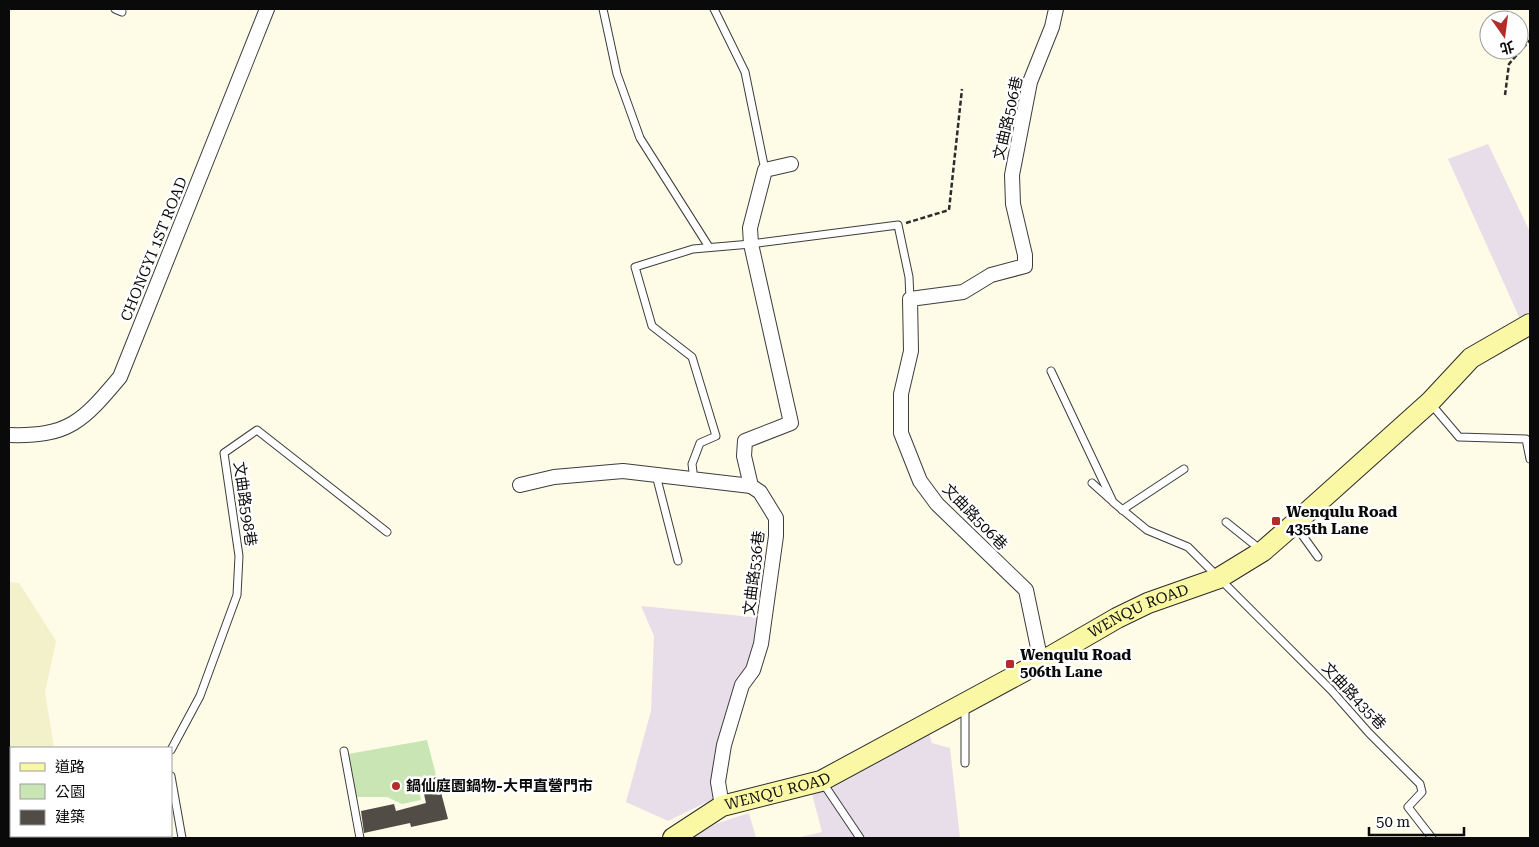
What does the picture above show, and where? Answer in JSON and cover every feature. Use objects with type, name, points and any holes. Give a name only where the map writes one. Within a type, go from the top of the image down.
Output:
[{"type":"street","name":"CHONGYI 1ST ROAD","points":[[9,435],[34,436],[68,428],[96,406],[120,377],[267,9]]},
{"type":"street","name":"文曲路506巷","points":[[1041,662],[1026,590],[937,504],[920,481],[901,433],[901,394],[911,352],[910,299],[963,292],[991,275],[1024,266],[1025,255],[1013,204],[1012,175],[1030,82],[1049,35],[1056,9]]},
{"type":"street","points":[[764,170],[791,164]]},
{"type":"street","name":"文曲路536巷","points":[[722,806],[718,782],[724,745],[742,685],[753,670],[761,644],[776,536],[776,518],[760,492],[751,486],[744,456],[746,441],[792,423],[751,244],[750,228],[764,170]]},
{"type":"street","name":"WENQU ROAD","points":[[673,838],[722,806],[821,781],[1041,662],[1117,618],[1148,603],[1219,578],[1263,551],[1294,524],[1430,402],[1471,358],[1530,324]]},
{"type":"street","points":[[520,485],[554,477],[622,471],[751,486]]},
{"type":"lane","points":[[603,9],[617,74],[640,138],[710,247]]},
{"type":"lane","points":[[714,9],[745,72],[764,170]]},
{"type":"lane","points":[[694,480],[692,464],[700,443],[716,436],[692,357],[652,326],[635,267],[693,248],[751,244],[898,225]]},
{"type":"lane","name":"文曲路506巷","points":[[898,225],[909,277],[910,299]]},
{"type":"lane","points":[[1051,371],[1113,502]]},
{"type":"lane","points":[[1430,402],[1459,437],[1526,439],[1530,458]]},
{"type":"lane","name":"文曲路598巷","points":[[172,748],[200,696],[237,595],[239,556],[224,453],[258,430],[387,532]]},
{"type":"lane","points":[[1122,510],[1184,469]]},
{"type":"lane","points":[[656,475],[678,561]]},
{"type":"lane","points":[[1092,483],[1147,530],[1188,547],[1219,578]]},
{"type":"lane","points":[[1226,522],[1263,551]]},
{"type":"lane","points":[[1294,524],[1318,557]]},
{"type":"lane","name":"文曲路435巷","points":[[1219,578],[1420,784],[1422,792],[1408,806],[1432,838]]},
{"type":"lane","points":[[965,702],[965,763]]},
{"type":"lane","points":[[344,751],[360,838]]},
{"type":"lane","points":[[821,781],[860,838]]},
{"type":"lane","points":[[172,782],[182,838]]},
{"type":"path","points":[[1505,94],[1509,64],[1530,40]]},
{"type":"path","points":[[898,225],[949,210],[962,89]]},
{"type":"shaded area","points":[[1488,144],[1530,232],[1530,311],[1520,319],[1448,159]]},
{"type":"shaded area","points":[[641,606],[762,618],[759,656],[743,679],[719,796],[668,821],[626,802],[651,711],[654,636]]},
{"type":"shaded area","points":[[929,734],[932,743],[950,748],[960,838],[796,838],[822,832],[812,794],[827,791]]},
{"type":"shaded area","points":[[749,813],[756,838],[690,838],[718,823]]},
{"type":"green space","points":[[9,582],[19,583],[56,641],[45,692],[54,747],[10,747],[10,837],[84,838],[9,838]]},
{"type":"green space","points":[[427,740],[436,775],[417,780],[421,800],[402,804],[387,797],[356,797],[348,754]]},
{"type":"building","points":[[437,777],[448,819],[411,827],[410,823],[364,833],[361,811],[394,804],[396,811],[426,803],[421,781]]},
{"type":"place","name":"Wenqulu Road 435th Lane","points":[[1276,521]]},
{"type":"place","name":"Wenqulu Road 506th Lane","points":[[1010,664]]},
{"type":"place","name":"鍋仙庭園鍋物-大甲直營門市","points":[[396,786]]}]
